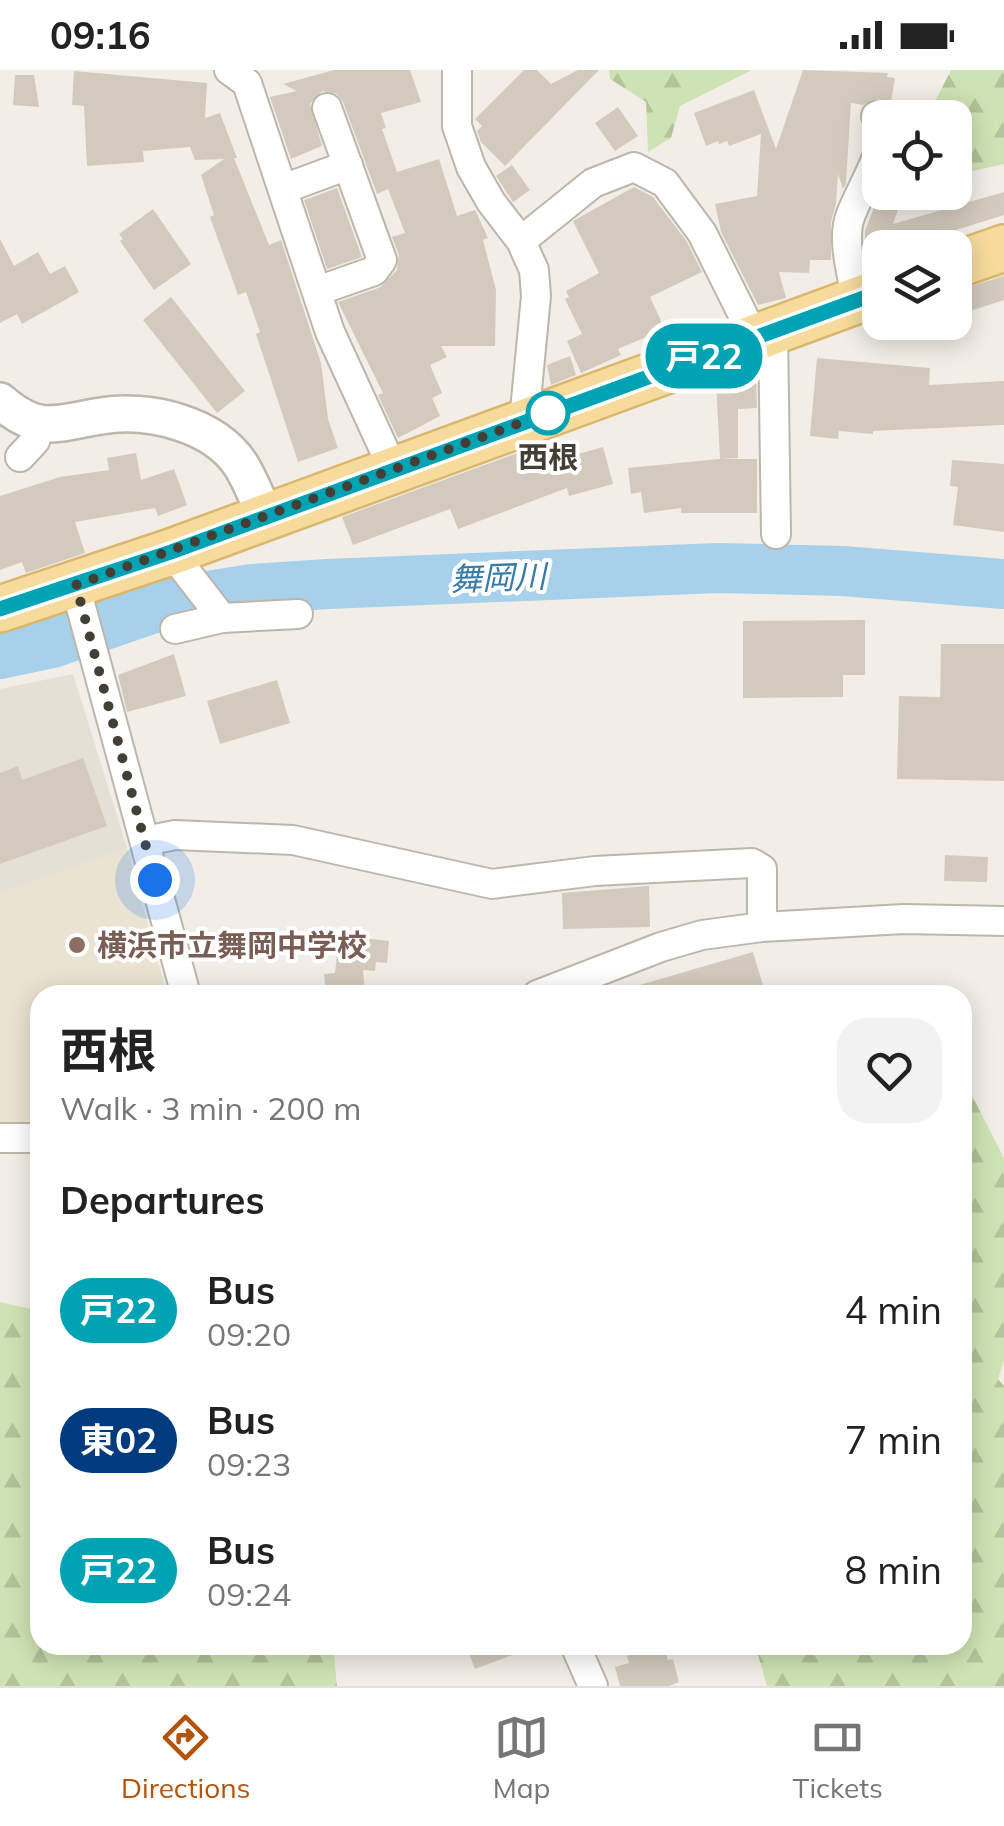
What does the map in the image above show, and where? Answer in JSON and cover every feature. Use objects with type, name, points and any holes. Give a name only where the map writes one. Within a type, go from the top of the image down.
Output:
[{"type":"main road","points":[[972,260],[1004,248]]},
{"type":"main road","points":[[0,608],[80,597],[179,562],[265,516],[862,298]]},
{"type":"street","points":[[229,70],[247,83],[330,332],[393,469]]},
{"type":"street","points":[[457,70],[457,126],[471,167],[491,202],[522,241],[534,270],[536,296],[524,421]]},
{"type":"street","points":[[316,291],[374,270],[382,260],[327,108]]},
{"type":"street","points":[[282,189],[348,165]]},
{"type":"street","points":[[522,241],[593,182],[634,167],[665,183],[702,232],[764,334],[776,534]]},
{"type":"street","points":[[862,194],[850,216],[848,254],[862,283]]},
{"type":"street","points":[[0,401],[16,415],[41,424],[60,426],[130,414],[201,431],[228,450],[241,465],[265,516]]},
{"type":"street","points":[[20,457],[35,441],[41,424]]},
{"type":"street","points":[[179,562],[218,613]]},
{"type":"street","points":[[80,597],[183,985]]},
{"type":"street","points":[[175,629],[218,613],[298,614]]},
{"type":"street","points":[[144,841],[175,835],[292,840],[492,884],[595,871],[752,863],[762,869],[762,927]]},
{"type":"street","points":[[563,985],[702,935],[762,927],[904,919],[1004,921]]},
{"type":"street","points":[[0,1138],[30,1138]]},
{"type":"street","points":[[579,1655],[593,1686]]},
{"type":"shaded area","points":[[73,674],[127,848],[0,894],[0,689]]},
{"type":"shaded area","name":"横浜市立舞岡中学校","points":[[127,848],[164,985],[30,985],[30,1128],[0,1129],[0,894]]},
{"type":"green space","points":[[609,70],[690,70],[671,138],[648,152],[646,102],[610,79]]},
{"type":"green space","points":[[676,70],[752,70],[668,112]]},
{"type":"green space","points":[[951,70],[1004,70],[1004,164],[972,171],[972,100],[936,100]]},
{"type":"green space","points":[[972,1096],[1004,1158],[1004,1360],[998,1379],[1004,1386],[1004,1686],[767,1686],[758,1655],[972,1655]]},
{"type":"green space","points":[[0,1302],[30,1309],[30,1655],[334,1655],[337,1686],[0,1686]]},
{"type":"building","points":[[334,70],[410,70],[421,102],[381,113],[386,128],[382,129],[397,172],[439,159],[457,216],[475,210],[488,238],[483,240],[496,290],[495,346],[441,346],[447,357],[430,365],[442,393],[432,398],[440,416],[398,438],[378,395],[383,393],[338,302],[381,287],[397,270],[399,255],[392,237],[405,233],[388,189],[377,194],[337,94],[322,91],[310,104],[322,146],[291,159],[270,97],[297,91],[283,84]]},
{"type":"building","points":[[524,70],[537,70],[551,84],[578,70],[599,70],[505,166],[481,142],[477,131],[482,126],[475,119]]},
{"type":"building","points":[[803,70],[888,73],[887,77],[895,78],[891,100],[851,103],[846,183],[843,189],[838,174],[831,222],[831,260],[810,260],[809,273],[779,272],[786,298],[758,305],[721,232],[715,204],[757,196],[761,134],[729,146],[727,141],[718,141],[706,146],[694,113],[754,90],[776,149]]},
{"type":"building","points":[[74,71],[207,83],[205,118],[220,113],[269,245],[281,240],[321,363],[328,419],[338,448],[298,462],[246,292],[238,295],[210,217],[214,215],[201,175],[224,159],[195,160],[190,147],[143,151],[144,162],[87,166],[84,106],[72,105]]},
{"type":"building","points":[[15,75],[34,75],[39,107],[13,105]]},
{"type":"building","points":[[618,107],[638,136],[615,151],[595,123]]},
{"type":"building","points":[[512,165],[530,190],[513,202],[496,176]]},
{"type":"building","points":[[634,187],[653,197],[687,242],[702,272],[650,297],[663,325],[656,327],[658,332],[618,349],[621,355],[581,373],[567,341],[582,334],[565,299],[569,297],[566,291],[599,273],[573,221]]},
{"type":"building","points":[[337,188],[362,257],[327,269],[304,200]]},
{"type":"building","points":[[1004,192],[1004,215],[956,230],[865,230],[873,210],[898,210],[893,224],[942,210],[972,210],[972,201]]},
{"type":"building","points":[[153,209],[191,264],[154,290],[119,234]]},
{"type":"building","points":[[0,239],[14,266],[38,252],[50,274],[65,266],[79,292],[22,324],[17,314],[0,323]]},
{"type":"building","points":[[1004,276],[1004,300],[972,310],[972,286]]},
{"type":"building","points":[[171,297],[245,391],[217,413],[143,320]]},
{"type":"building","points":[[570,356],[576,375],[551,385],[547,365]]},
{"type":"building","points":[[817,358],[930,368],[929,385],[1004,381],[1004,425],[873,434],[839,431],[838,439],[810,436]]},
{"type":"building","points":[[756,373],[757,408],[738,409],[738,458],[720,459],[716,380],[732,374]]},
{"type":"building","points":[[603,447],[613,484],[569,496],[567,488],[458,529],[450,509],[353,545],[342,517],[520,452],[522,457],[531,454],[536,466]]},
{"type":"building","points":[[136,453],[141,480],[174,469],[187,505],[158,516],[155,508],[75,522],[85,553],[26,573],[22,562],[0,570],[0,496],[60,477],[109,470],[107,458]]},
{"type":"building","points":[[757,459],[757,513],[681,513],[681,508],[644,513],[641,492],[631,494],[628,468]]},
{"type":"building","points":[[952,460],[1004,464],[1004,532],[953,525],[958,487],[950,486]]},
{"type":"building","points":[[865,620],[865,675],[843,675],[843,697],[743,698],[743,621]]},
{"type":"building","points":[[941,644],[1004,644],[1004,781],[897,779],[899,696],[940,697]]},
{"type":"building","points":[[174,654],[186,696],[127,712],[118,675]]},
{"type":"building","points":[[277,680],[290,723],[220,744],[207,701]]},
{"type":"building","points":[[83,758],[107,826],[0,864],[0,773],[18,766],[22,780]]},
{"type":"building","points":[[945,855],[988,857],[987,882],[944,881]]},
{"type":"building","points":[[649,886],[650,927],[563,929],[562,893]]},
{"type":"building","points":[[339,935],[389,941],[387,963],[376,962],[375,971],[363,970],[364,985],[325,985],[324,974],[335,973]]},
{"type":"building","points":[[753,952],[763,985],[640,985]]},
{"type":"building","points":[[470,1655],[512,1655],[475,1669]]},
{"type":"building","points":[[666,1655],[668,1660],[673,1659],[679,1682],[669,1686],[620,1686],[615,1667],[629,1663],[627,1656]]},
{"type":"waterway","name":"舞岡川","points":[[0,654],[52,643],[171,602],[252,589],[718,568],[843,571],[1004,584]]},
{"type":"bus line","name":"戸22","points":[[0,609],[171,552],[862,299]]},
{"type":"place","name":"西根","points":[[548,413]]},
{"type":"place","name":"横浜市立舞岡中学校","points":[[77,945]]},
{"type":"route","points":[[155,880],[76,585],[548,413]]}]
